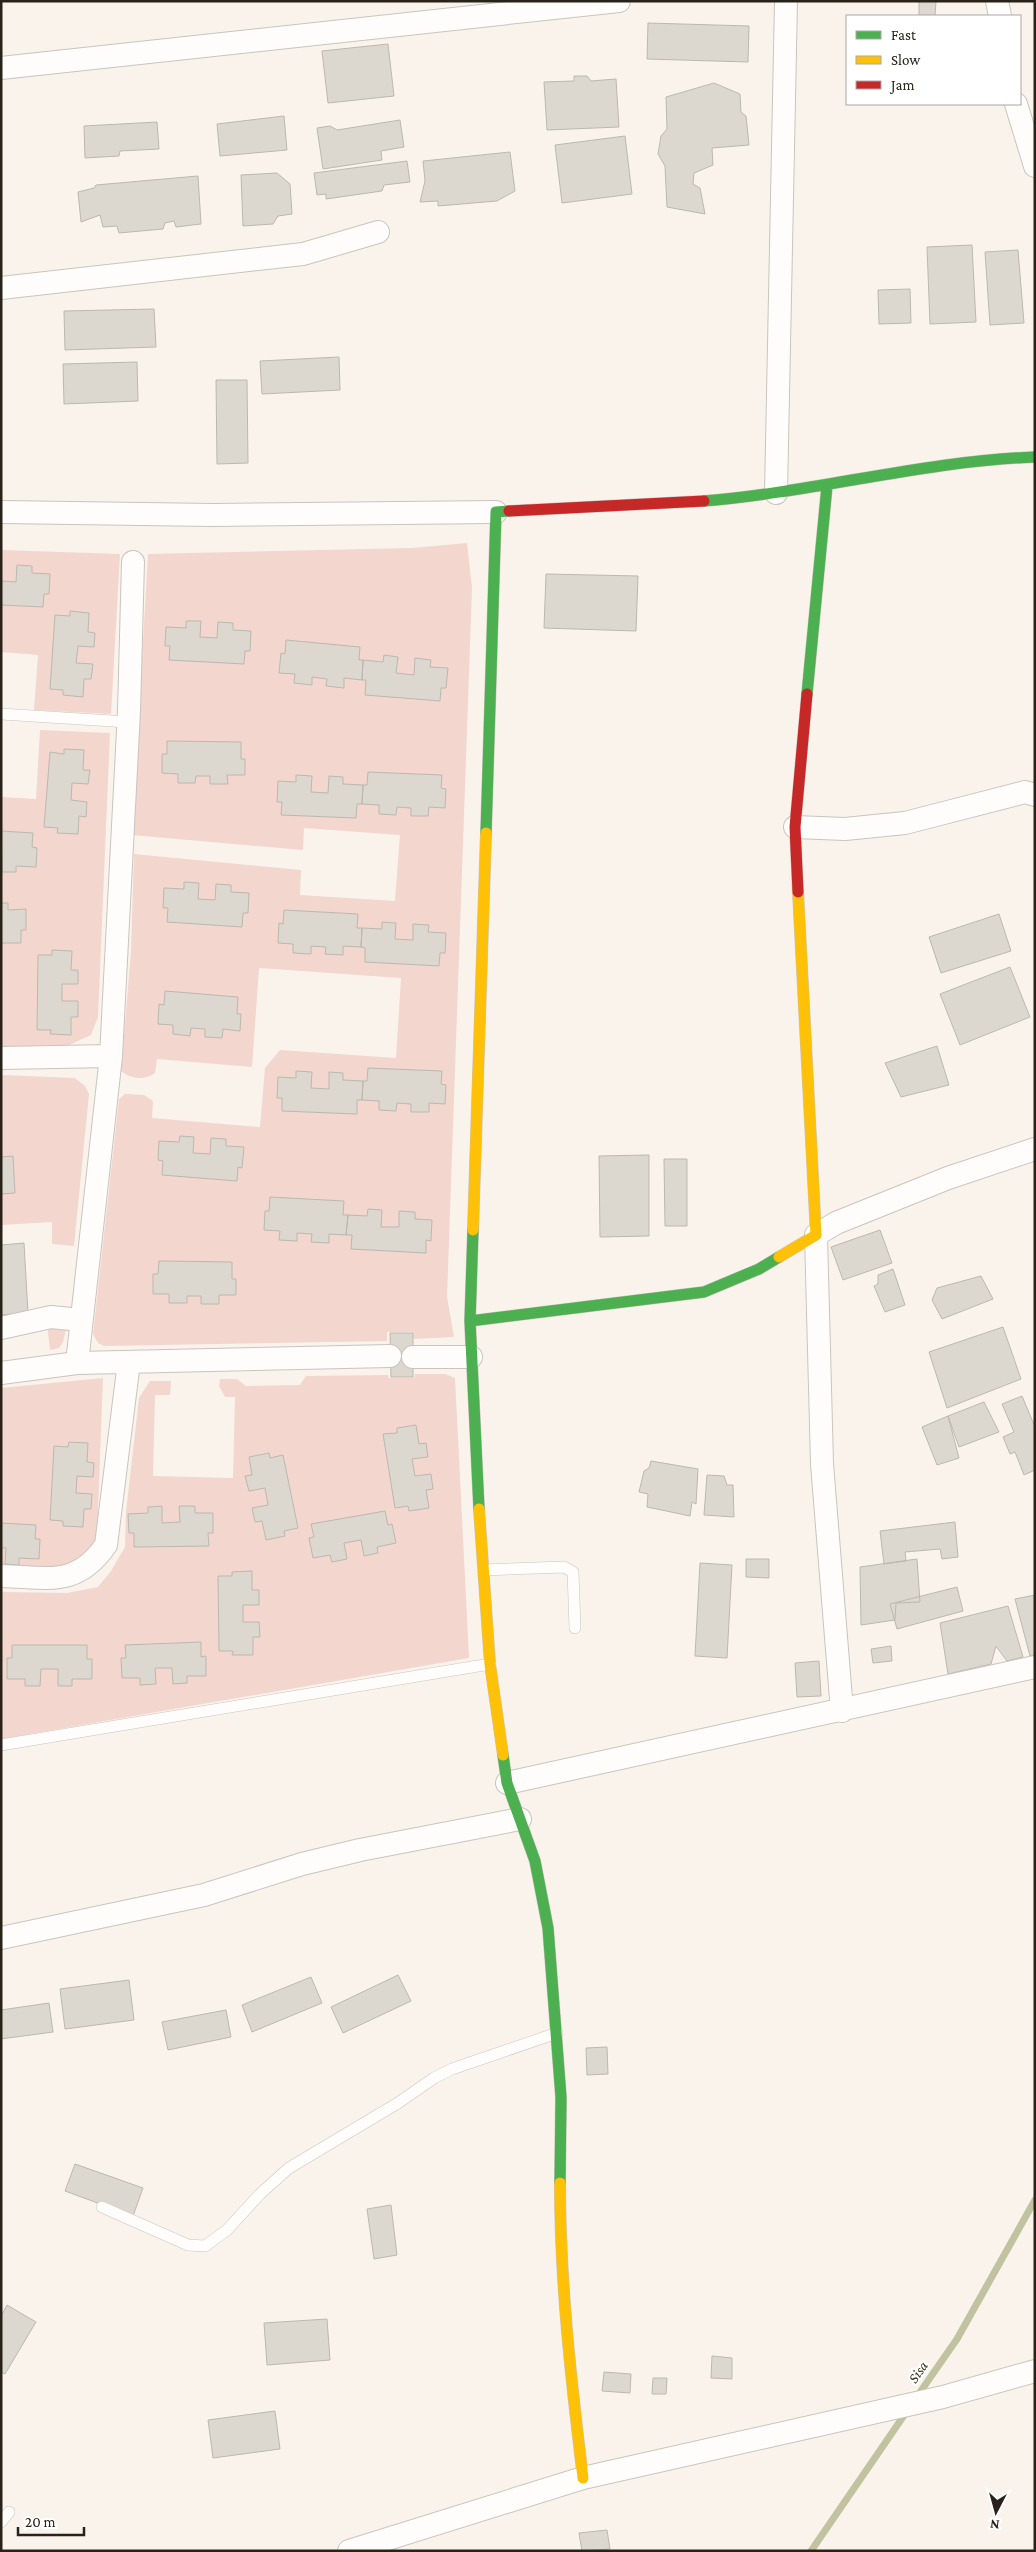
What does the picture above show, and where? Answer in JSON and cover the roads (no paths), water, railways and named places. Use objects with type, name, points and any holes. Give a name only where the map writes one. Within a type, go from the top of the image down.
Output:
[{"type":"street","points":[[1,68],[619,1]]},
{"type":"street","points":[[776,493],[786,1]]},
{"type":"street","points":[[997,1],[1000,15]]},
{"type":"street","points":[[1016,105],[1035,166]]},
{"type":"street","points":[[1,288],[303,254],[378,232]]},
{"type":"street","points":[[1,512],[213,515],[496,512],[706,501],[827,486],[898,471],[1005,458],[1035,457]]},
{"type":"street","points":[[827,486],[795,828],[816,1235],[822,1464],[842,1711]]},
{"type":"street","points":[[496,512],[470,1321],[471,1357],[482,1570],[490,1664],[507,1783],[534,1861],[548,1928],[557,2032],[560,2097],[560,2243],[570,2373],[583,2478]]},
{"type":"street","points":[[77,1363],[111,1056],[128,722],[133,562]]},
{"type":"street","points":[[795,828],[845,829],[905,823],[1025,792],[1035,795]]},
{"type":"street","points":[[1,1058],[111,1056]]},
{"type":"street","points":[[470,1321],[704,1292],[759,1269],[836,1223],[939,1182],[1035,1149]]},
{"type":"street","points":[[1,1328],[51,1317],[81,1320]]},
{"type":"street","points":[[1,1373],[77,1363],[390,1356]]},
{"type":"street","points":[[413,1357],[471,1357]]},
{"type":"street","points":[[1,1576],[60,1578],[80,1572],[94,1562],[106,1545],[129,1362]]},
{"type":"street","points":[[507,1783],[842,1711],[1035,1667]]},
{"type":"street","points":[[1,1938],[204,1895],[302,1864],[360,1850],[520,1819]]},
{"type":"street","points":[[349,2551],[583,2478],[943,2397],[1035,2371]]},
{"type":"lane","points":[[1,714],[128,722]]},
{"type":"lane","points":[[482,1570],[564,1567],[573,1572],[575,1628]]},
{"type":"lane","points":[[1,1745],[490,1664]]},
{"type":"lane","points":[[102,2207],[188,2246],[205,2246],[227,2230],[260,2194],[289,2168],[398,2103],[434,2078],[452,2069],[557,2032]]},
{"type":"lane","points":[[1,2522],[9,2512]]},
{"type":"waterway","name":"Sisa","points":[[916,2398],[957,2339],[1035,2200]]},
{"type":"waterway","name":"Sisa","points":[[811,2551],[907,2411]]}]
